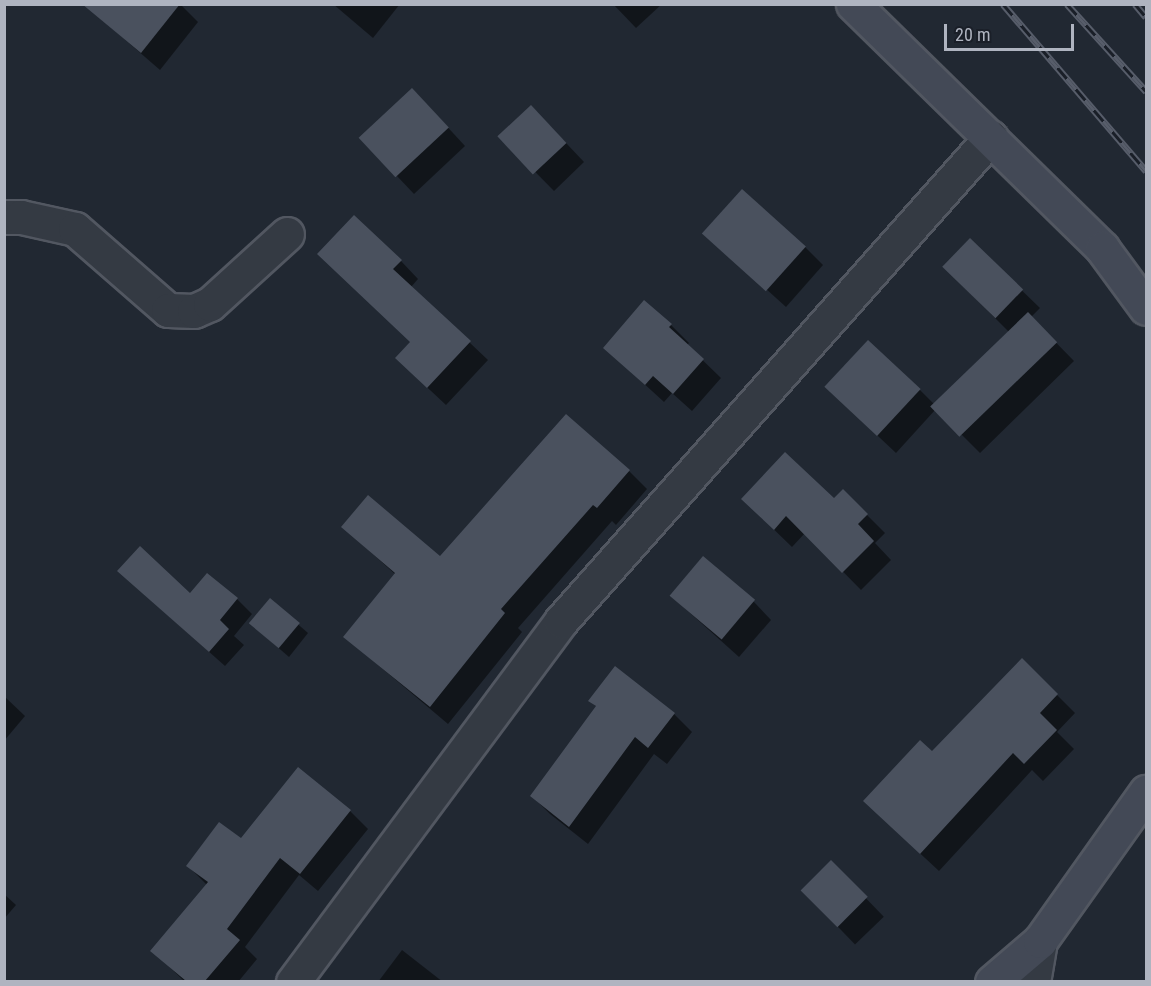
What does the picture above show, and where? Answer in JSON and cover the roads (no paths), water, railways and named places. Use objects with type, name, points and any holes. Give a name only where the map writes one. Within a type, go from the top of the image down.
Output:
[{"type":"street","points":[[853,4],[1102,248],[1146,308]]},
{"type":"street","points":[[292,981],[561,621],[991,137]]},
{"type":"street","points":[[4,217],[21,217],[75,229],[168,310],[194,312],[210,304],[287,234]]},
{"type":"street","points":[[992,981],[1040,941],[1146,792]]},
{"type":"street","points":[[1033,981],[1040,941]]},
{"type":"railway","points":[[1003,4],[1146,171]]},
{"type":"railway","points":[[1067,4],[1146,91]]},
{"type":"railway","points":[[1135,4],[1146,17]]}]
